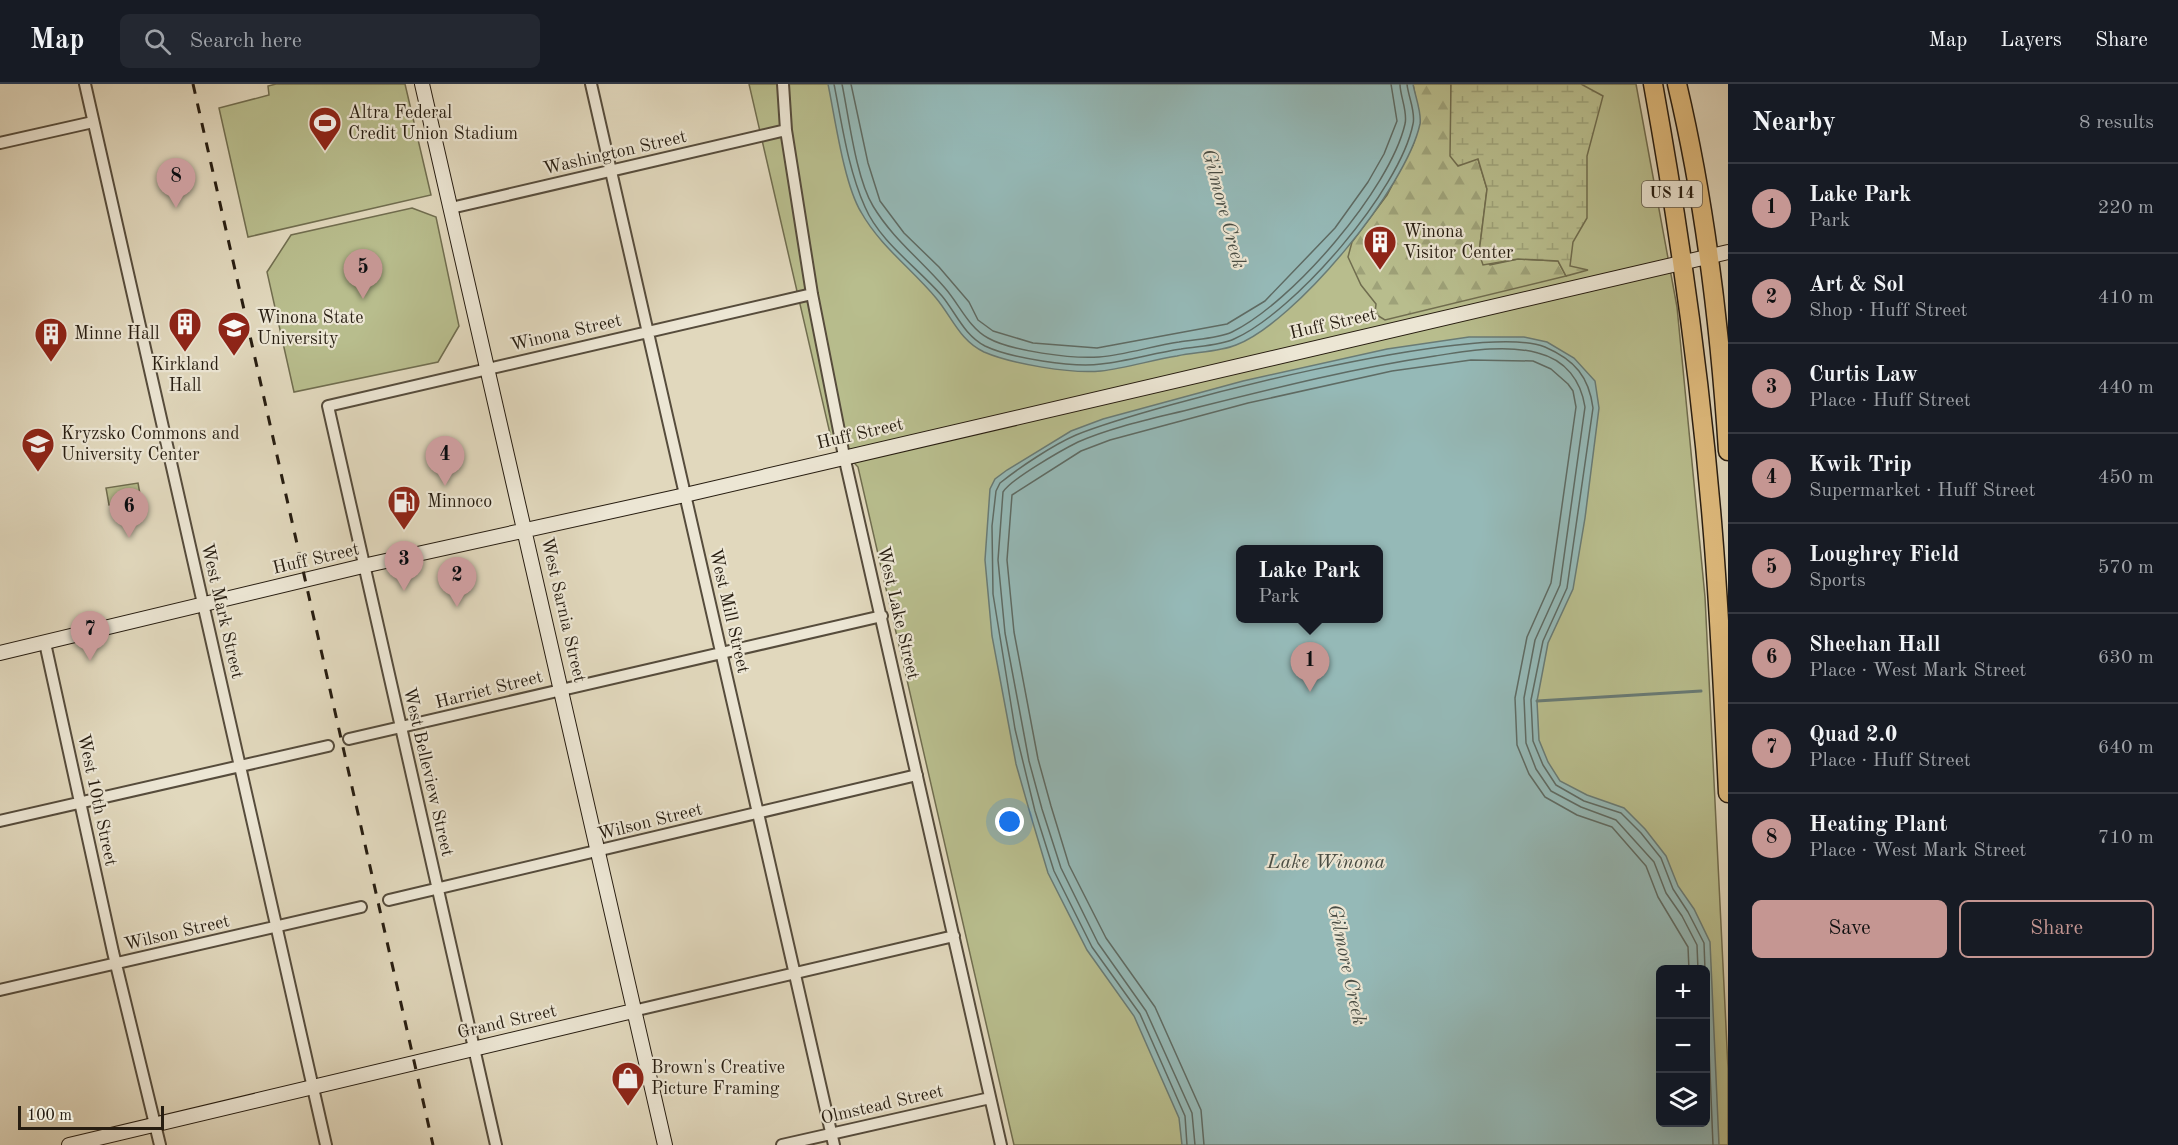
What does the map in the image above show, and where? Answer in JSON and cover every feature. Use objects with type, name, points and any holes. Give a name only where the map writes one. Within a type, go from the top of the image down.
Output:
[{"type":"highway","name":"US 14","points":[[1653,84],[1683,262],[1713,535],[1728,793]]},
{"type":"highway","name":"US 14","points":[[1677,84],[1701,195],[1719,254],[1728,451]]},
{"type":"main road","name":"West Sarnia Street","points":[[423,84],[665,1145]]},
{"type":"main road","name":"Huff Street","points":[[0,653],[363,566],[685,495],[844,456],[1719,254]]},
{"type":"main road","name":"Grand Street","points":[[69,1145],[633,1011]]},
{"type":"street","name":"West Mark Street","points":[[85,84],[326,1145]]},
{"type":"street","name":"West Mill Street","points":[[591,84],[646,331],[760,812],[834,1145]]},
{"type":"street","name":"West Lake Street","points":[[783,84],[786,130],[812,294],[844,456],[1001,1145]]},
{"type":"street","points":[[0,143],[93,122]]},
{"type":"street","name":"Washington Street","points":[[451,208],[786,130]]},
{"type":"street","name":"Winona Street","points":[[328,406],[812,294]]},
{"type":"street","name":"West Belleview Street","points":[[328,406],[496,1145]]},
{"type":"street","name":"Harriet Street","points":[[349,739],[882,616]]},
{"type":"street","name":"West 10th Street","points":[[45,643],[160,1145]]},
{"type":"street","points":[[0,821],[328,746]]},
{"type":"street","name":"Wilson Street","points":[[389,900],[917,775]]},
{"type":"street","name":"Wilson Street","points":[[0,990],[361,907]]},
{"type":"street","name":"Grand Street","points":[[633,1011],[954,936]]},
{"type":"street","name":"Olmstead Street","points":[[782,1145],[990,1098]]},
{"type":"green space","name":"Altra Federal Credit Union Stadium","points":[[276,84],[405,84],[431,195],[248,237],[219,108],[269,95],[268,86]]},
{"type":"green space","points":[[749,84],[1636,84],[1677,307],[1705,597],[1728,1068],[1728,1145],[1014,1145],[858,467],[831,438]]},
{"type":"green space","points":[[1413,84],[1451,84],[1451,156],[1478,159],[1487,189],[1479,253],[1490,265],[1518,259],[1558,261],[1566,276],[1385,320],[1375,314],[1376,304],[1361,285],[1348,257],[1352,242],[1387,195],[1413,145],[1420,122]]},
{"type":"green space","points":[[1451,84],[1581,84],[1603,96],[1587,156],[1587,218],[1573,242],[1570,266],[1588,270],[1566,276],[1558,261],[1518,259],[1483,265],[1479,253],[1487,189],[1478,159],[1458,166],[1450,156]]},
{"type":"green space","points":[[412,208],[436,217],[459,326],[438,362],[294,392],[267,272],[291,235]]},
{"type":"green space","points":[[138,483],[141,500],[109,505],[106,488]]},
{"type":"water","name":"Gilmore Creek","points":[[828,84],[1413,84],[1420,124],[1411,151],[1371,216],[1317,282],[1261,332],[1236,345],[1222,349],[1110,370],[1074,371],[1025,364],[984,352],[976,347],[962,335],[927,287],[877,236],[861,212],[850,185]]},
{"type":"water","name":"Lake Winona","points":[[1469,337],[1524,337],[1547,342],[1574,358],[1595,381],[1599,408],[1585,518],[1573,589],[1548,643],[1537,701],[1539,740],[1548,762],[1560,781],[1587,795],[1624,808],[1645,829],[1666,856],[1678,886],[1694,909],[1710,942],[1719,1145],[1182,1145],[1179,1118],[1134,1016],[1087,950],[1048,873],[1016,764],[992,636],[985,560],[990,489],[995,479],[1071,431],[1103,419],[1243,381],[1387,349]]},
{"type":"waterway","points":[[1537,701],[1701,691]]},
{"type":"railway","points":[[193,84],[433,1145]]},
{"type":"place","name":"Altra Federal Credit Union Stadium","points":[[325,152]]},
{"type":"place","name":"Heating Plant","points":[[176,208]]},
{"type":"place","name":"Winona Visitor Center","points":[[1380,271]]},
{"type":"place","name":"Loughrey Field","points":[[363,299]]},
{"type":"place","name":"Kirkland Hall","points":[[185,353]]},
{"type":"place","name":"Winona State University","points":[[234,357]]},
{"type":"place","name":"Minne Hall","points":[[51,363]]},
{"type":"place","name":"Kryzsko Commons and University Center","points":[[38,473]]},
{"type":"place","name":"Kwik Trip","points":[[445,486]]},
{"type":"place","name":"Minnoco","points":[[404,531]]},
{"type":"place","name":"Sheehan Hall","points":[[129,538]]},
{"type":"place","name":"Curtis Law","points":[[404,591]]},
{"type":"place","name":"Art & Sol","points":[[457,607]]},
{"type":"place","name":"Quad 2.0","points":[[90,661]]},
{"type":"place","name":"Lake Park","points":[[1310,692]]},
{"type":"place","name":"Brown's Creative Picture Framing","points":[[628,1107]]}]
